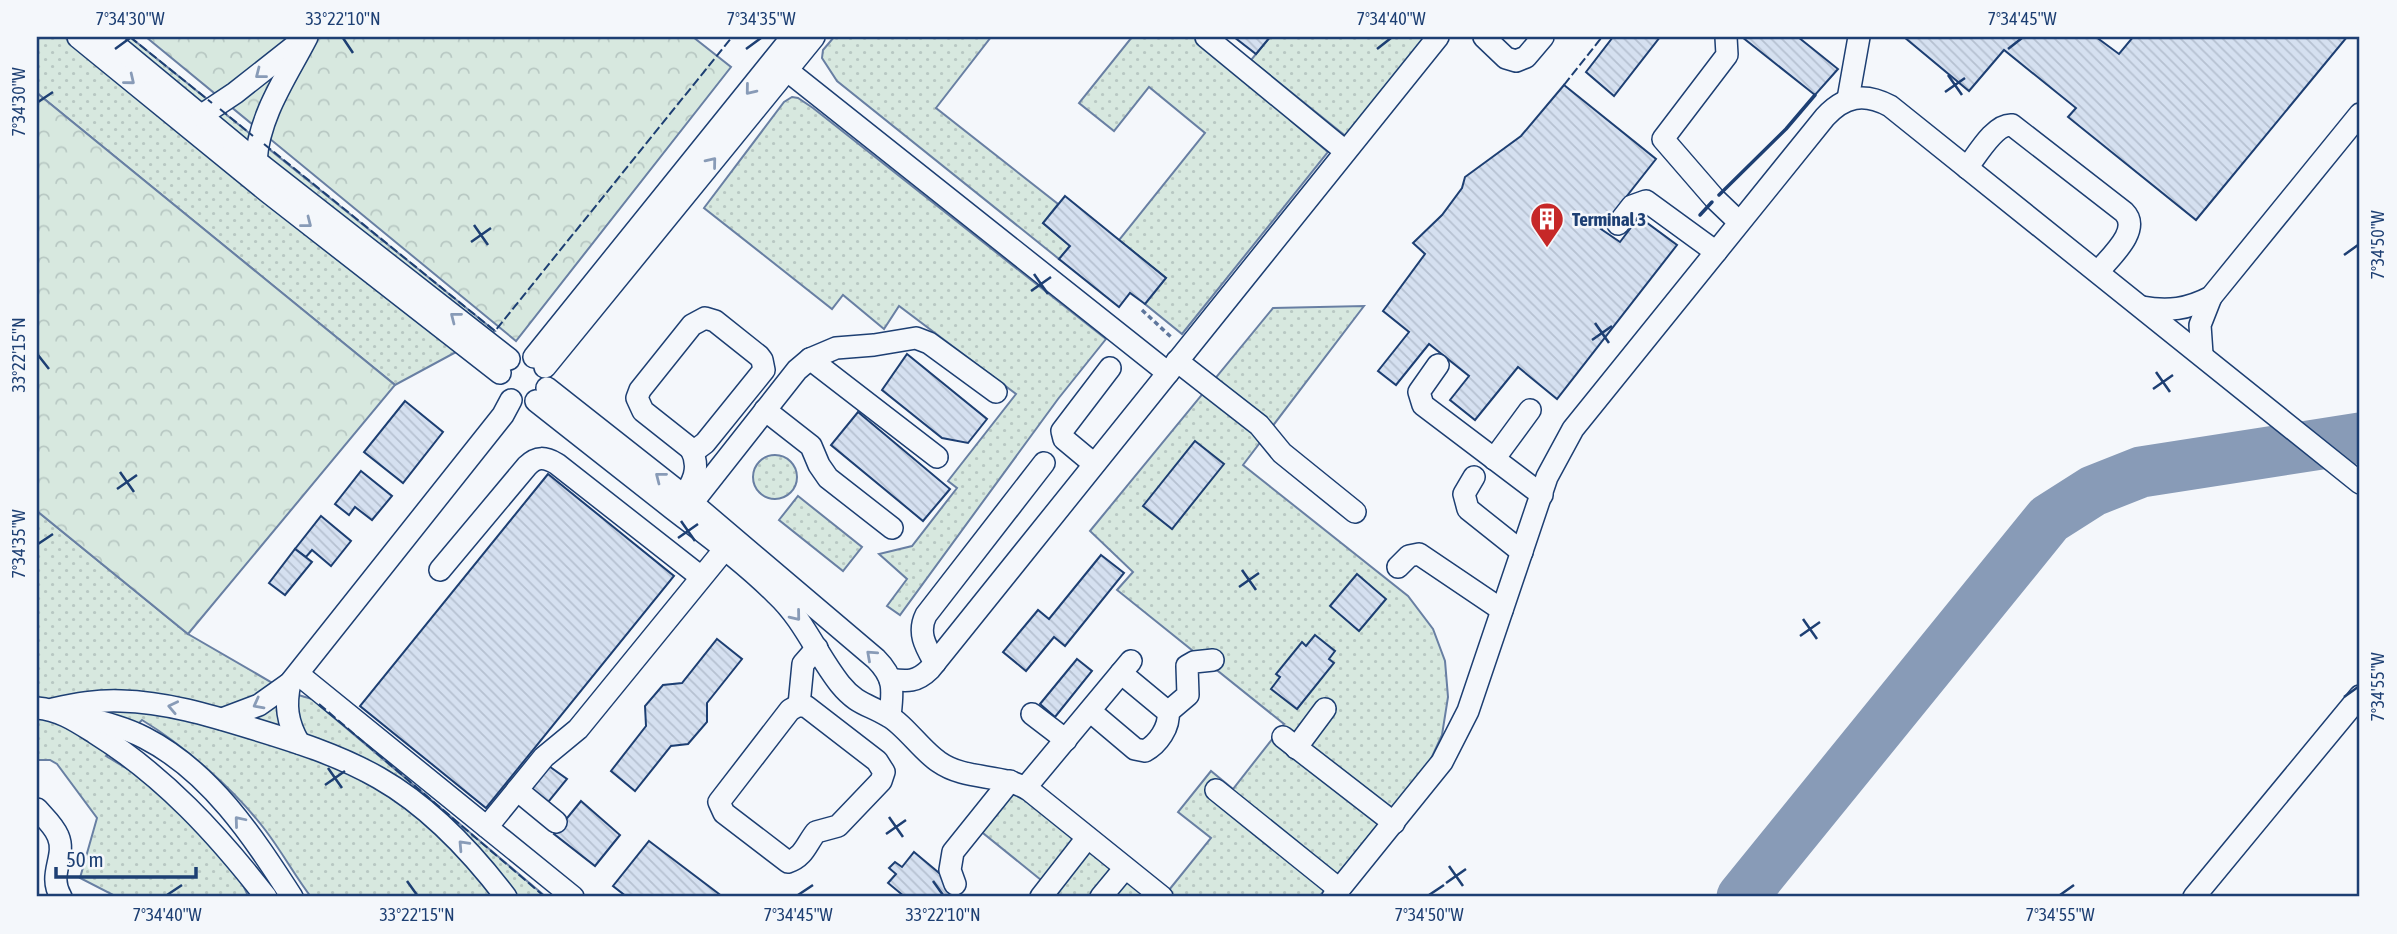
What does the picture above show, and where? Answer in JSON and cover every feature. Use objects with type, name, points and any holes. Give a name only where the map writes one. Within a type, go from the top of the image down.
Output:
[{"type":"street","points":[[78,37],[268,192],[504,366]]},
{"type":"street","points":[[106,37],[504,366]]},
{"type":"street","points":[[257,161],[257,142],[265,118],[307,37]]},
{"type":"street","points":[[202,115],[307,37]]},
{"type":"street","points":[[780,65],[792,37]]},
{"type":"street","points":[[814,37],[780,65],[540,378],[528,404],[511,400],[501,389],[504,366],[517,355],[540,378],[683,506],[876,659],[890,679],[893,691],[890,716]]},
{"type":"street","points":[[1206,37],[1345,151]]},
{"type":"street","points":[[890,679],[915,680],[923,676],[935,663],[1438,37]]},
{"type":"street","points":[[1483,37],[1506,58],[1516,61],[1526,57],[1543,37]]},
{"type":"street","points":[[1726,37],[1727,55],[1663,139],[1715,199],[1739,222]]},
{"type":"street","points":[[1848,99],[1859,37]]},
{"type":"street","points":[[780,65],[1177,361],[1259,425],[1282,453],[1355,512]]},
{"type":"street","points":[[235,93],[265,118]]},
{"type":"street","points":[[1216,790],[1336,893],[1431,777],[1452,746],[1468,711],[1555,460],[1573,429],[1825,117],[1835,106],[1848,99],[1862,96],[1877,99],[1890,106],[2360,483]]},
{"type":"street","points":[[2202,354],[2200,325],[2211,297],[2360,114]]},
{"type":"street","points":[[1968,168],[1997,129],[2006,124],[2012,125],[2124,212],[2131,224],[2128,234],[2098,272]]},
{"type":"street","points":[[1618,224],[1632,206],[1646,201],[1716,252]]},
{"type":"street","points":[[2142,307],[2178,310],[2211,297]]},
{"type":"street","points":[[683,506],[696,473],[696,460],[691,449],[643,411],[637,398],[640,390],[692,325],[700,319],[710,319],[759,356],[764,370],[705,443],[691,449]]},
{"type":"street","points":[[683,506],[797,370],[810,359],[836,348],[916,338],[929,343],[996,392]]},
{"type":"street","points":[[810,359],[937,457]]},
{"type":"street","points":[[1438,365],[1419,392],[1423,405],[1542,495]]},
{"type":"street","points":[[1094,464],[1064,439],[1062,431],[1110,368]]},
{"type":"street","points":[[222,719],[259,705],[294,678],[503,415],[511,400]]},
{"type":"street","points":[[765,410],[811,446],[819,466],[828,478],[892,528]]},
{"type":"street","points":[[1494,459],[1530,410]]},
{"type":"street","points":[[440,570],[527,466],[533,460],[541,458],[557,464],[701,577]]},
{"type":"street","points":[[935,663],[923,640],[922,623],[926,615],[1044,463]]},
{"type":"street","points":[[1474,477],[1464,494],[1468,509],[1522,552]]},
{"type":"street","points":[[487,827],[544,757],[578,729],[729,543]]},
{"type":"street","points":[[729,543],[803,625],[850,695],[862,704],[890,716],[920,746],[949,768],[961,773],[1018,784],[1161,897]]},
{"type":"street","points":[[1398,567],[1409,556],[1419,554],[1502,610]]},
{"type":"street","points":[[799,705],[802,679],[813,670],[822,656]]},
{"type":"street","points":[[1090,711],[1135,749],[1150,749],[1167,727],[1168,712],[1188,695],[1187,666],[1194,662],[1213,660]]},
{"type":"street","points":[[955,884],[950,870],[953,852],[1018,784],[1066,740],[1126,667],[1168,712]]},
{"type":"street","points":[[294,678],[287,698],[287,714],[299,743]]},
{"type":"street","points":[[294,678],[573,897]]},
{"type":"street","points":[[2194,897],[2360,696]]},
{"type":"street","points":[[45,709],[89,702],[124,701],[170,706],[299,743],[380,778],[417,804],[453,834],[506,897]]},
{"type":"street","points":[[799,705],[807,707],[877,761],[884,772],[881,781],[841,824],[816,832],[806,849],[788,862],[724,813],[719,802],[790,710],[799,705]]},
{"type":"street","points":[[45,709],[109,742],[161,781],[208,826],[259,893]]},
{"type":"street","points":[[45,709],[118,727],[167,751],[208,786],[242,824],[292,897]]},
{"type":"street","points":[[1325,709],[1289,743],[1394,823]]},
{"type":"street","points":[[1032,714],[1066,740]]},
{"type":"street","points":[[517,790],[556,822]]},
{"type":"street","points":[[37,809],[53,828],[60,842],[55,882],[61,897]]},
{"type":"street","points":[[1041,897],[1087,838]]},
{"type":"street","points":[[1101,897],[1125,868]]},
{"type":"path","points":[[1142,310],[1177,361]]},
{"type":"green space","points":[[37,37],[130,37],[495,331],[395,385],[37,93]]},
{"type":"green space","points":[[146,37],[693,37],[731,67],[516,341]]},
{"type":"green space","points":[[834,37],[991,37],[936,108],[1058,204],[1043,223],[1070,246],[1059,259],[837,81],[822,58],[823,50]]},
{"type":"green space","points":[[1132,37],[1199,37],[1294,114],[1290,120],[1328,152],[1182,334],[1145,304],[1166,278],[1119,240],[1205,133],[1149,87],[1114,131],[1079,103]]},
{"type":"green space","points":[[1270,37],[1430,37],[1348,138],[1251,60]]},
{"type":"green space","points":[[37,93],[395,385],[188,634],[37,511]]},
{"type":"green space","points":[[792,97],[813,108],[1106,339],[1058,399],[900,615],[887,606],[907,579],[879,554],[912,546],[957,488],[948,481],[1016,394],[899,306],[884,329],[843,295],[832,309],[704,208],[784,102]]},
{"type":"green space","points":[[1364,306],[1243,465],[1408,596],[1433,629],[1445,661],[1448,697],[1442,735],[1430,761],[1319,897],[1062,897],[978,829],[1018,780],[1165,895],[1211,838],[1178,812],[1211,771],[1233,789],[1284,724],[1117,590],[1133,572],[1090,531],[1273,308]]},
{"type":"green space","points":[[775,455],[790,462],[797,477],[790,492],[775,499],[760,492],[753,477],[760,462]]},
{"type":"green space","points":[[798,496],[862,547],[843,571],[779,520]]},
{"type":"green space","points":[[37,511],[188,634],[288,692],[319,701],[319,705],[546,897],[311,897],[266,831],[240,800],[192,756],[142,720],[106,756],[151,784],[182,810],[221,853],[248,896],[117,897],[80,878],[97,818],[57,764],[50,760],[37,760]]},
{"type":"building","points":[[1234,37],[1270,37],[1256,54]]},
{"type":"building","points":[[1613,37],[1660,37],[1614,96],[1586,72]]},
{"type":"building","points":[[1742,37],[1798,37],[1838,69],[1815,95]]},
{"type":"building","points":[[1904,37],[2096,37],[2119,54],[2133,37],[2347,37],[2196,220],[2068,117],[2076,108],[2004,50],[1969,91]]},
{"type":"building","name":"Terminal 3","points":[[1564,85],[1656,159],[1601,229],[1620,242],[1639,217],[1677,245],[1557,399],[1518,367],[1475,420],[1450,400],[1469,376],[1429,344],[1396,385],[1378,371],[1409,332],[1383,311],[1425,254],[1413,243],[1442,215],[1462,188],[1465,177],[1521,136]]},
{"type":"building","points":[[1065,196],[1166,278],[1145,304],[1130,293],[1119,307],[1059,259],[1070,246],[1043,223]]},
{"type":"building","points":[[907,354],[987,419],[968,443],[942,438],[882,390]]},
{"type":"building","points":[[405,401],[443,432],[403,483],[364,452]]},
{"type":"building","points":[[858,412],[950,489],[923,521],[831,445]]},
{"type":"building","points":[[1195,441],[1224,464],[1172,529],[1143,506]]},
{"type":"building","points":[[361,471],[392,496],[372,520],[355,507],[349,515],[335,504]]},
{"type":"building","points":[[548,474],[674,576],[486,808],[360,706]]},
{"type":"building","points":[[321,516],[351,541],[331,566],[312,550],[306,557],[295,549]]},
{"type":"building","points":[[295,549],[312,562],[285,595],[269,583]]},
{"type":"building","points":[[1101,555],[1124,573],[1065,646],[1054,637],[1026,671],[1003,652],[1038,610],[1049,619]]},
{"type":"building","points":[[1357,574],[1386,599],[1359,631],[1330,606]]},
{"type":"building","points":[[1315,635],[1335,651],[1329,659],[1334,663],[1297,709],[1271,689],[1280,677],[1276,674],[1302,642],[1306,646]]},
{"type":"building","points":[[717,639],[742,659],[707,703],[707,722],[688,744],[671,746],[635,791],[611,771],[646,726],[645,706],[663,685],[682,683]]},
{"type":"building","points":[[1077,659],[1092,671],[1055,717],[1040,704]]},
{"type":"building","points":[[546,764],[567,779],[545,806],[525,792]]},
{"type":"building","points":[[581,801],[620,835],[595,866],[554,834]]},
{"type":"building","points":[[649,841],[723,897],[627,897],[613,886]]},
{"type":"building","points":[[914,852],[957,888],[950,897],[905,897],[888,883],[896,874],[889,868],[895,862],[902,867]]},
{"type":"taxiway","points":[[1742,897],[2049,519],[2093,491],[2141,472],[2360,438]]},
{"type":"fence","points":[[130,37],[212,103]]},
{"type":"fence","points":[[264,144],[495,331],[732,37]]},
{"type":"fence","points":[[1564,85],[1602,37]]},
{"type":"fence","points":[[220,109],[253,136]]},
{"type":"fence","points":[[319,704],[545,897]]},
{"type":"wall","points":[[1719,195],[1786,129],[1815,95]]},
{"type":"wall","points":[[1700,215],[1712,202]]},
{"type":"place","name":"Terminal 3","points":[[1547,249]]}]
